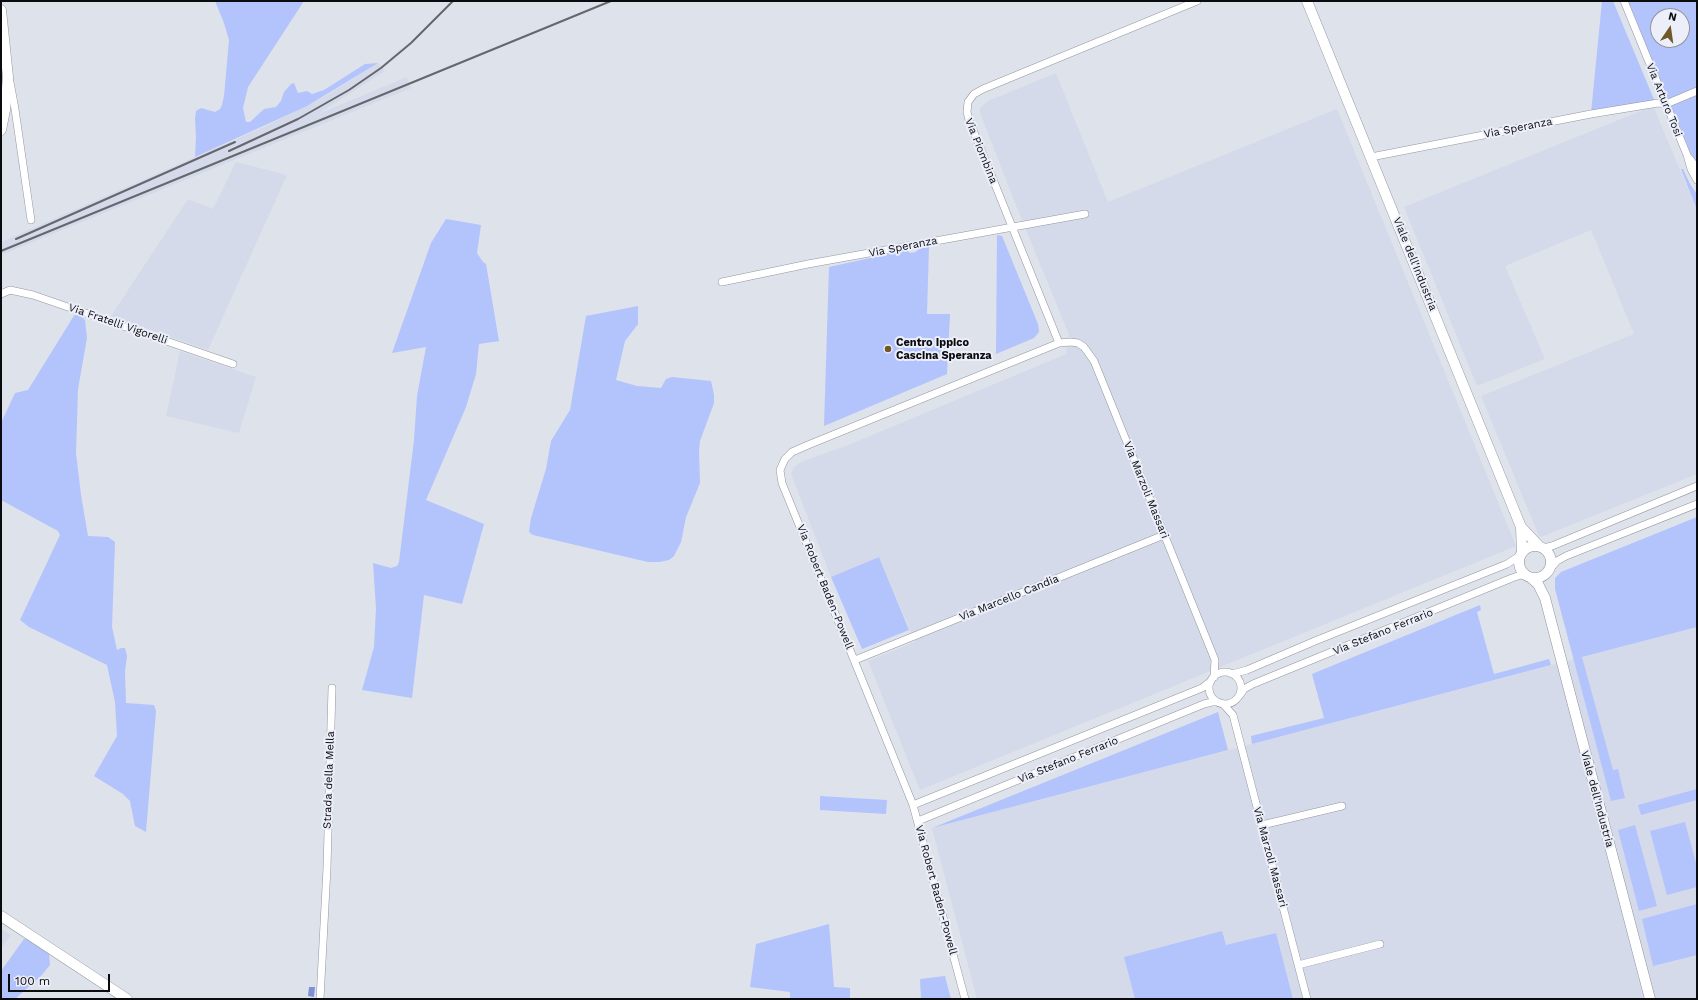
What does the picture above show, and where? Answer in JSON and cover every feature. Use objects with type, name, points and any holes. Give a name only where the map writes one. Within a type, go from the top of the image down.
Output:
[{"type":"street","name":"Via Piombina","points":[[1059,343],[968,117],[967,107],[972,96],[982,88],[1197,1]]},
{"type":"street","name":"Viale dell'Industria","points":[[1308,1],[1522,527]]},
{"type":"street","name":"Via Arturo Tosi","points":[[1624,1],[1691,169],[1697,180]]},
{"type":"street","points":[[1,10],[8,74],[15,110],[30,220]]},
{"type":"street","points":[[1,130],[8,93],[8,74]]},
{"type":"street","points":[[1666,104],[1697,91]]},
{"type":"street","name":"Via Speranza","points":[[1371,157],[1591,114],[1658,103],[1666,104]]},
{"type":"street","name":"Via Arturo Tosi","points":[[1686,155],[1697,168]]},
{"type":"street","name":"Via Speranza","points":[[722,282],[808,264],[1084,214]]},
{"type":"street","name":"Via Fratelli Vigorelli","points":[[1,294],[10,290],[32,295],[233,364]]},
{"type":"street","name":"Via Marzoli Massari","points":[[1059,343],[1078,343],[1084,347],[1094,361],[1215,660],[1230,673]]},
{"type":"street","name":"Via Robert Baden-Powell","points":[[965,999],[913,805],[782,483],[780,470],[785,459],[792,452],[1059,343]]},
{"type":"street","points":[[1522,553],[1530,547],[1552,546],[1697,486]]},
{"type":"street","points":[[1530,577],[1539,578],[1562,557],[1697,504]]},
{"type":"street","points":[[1522,527],[1541,547],[1547,550],[1551,559],[1546,580],[1545,598]]},
{"type":"street","points":[[1522,527],[1522,553],[1519,560],[1521,570],[1538,584],[1545,598]]},
{"type":"street","name":"Via Marcello Candia","points":[[854,660],[1164,535]]},
{"type":"street","name":"Via Stefano Ferrario","points":[[1230,673],[1247,670],[1507,564],[1522,553]]},
{"type":"street","name":"Via Stefano Ferrario","points":[[1238,697],[1244,689],[1253,684],[1512,578],[1521,575],[1530,577]]},
{"type":"street","name":"Viale dell'Industria","points":[[1545,598],[1650,999]]},
{"type":"street","name":"Via Marzoli Massari","points":[[1212,679],[1215,660]]},
{"type":"street","points":[[1222,672],[1230,673],[1239,680],[1241,690],[1238,697],[1228,704],[1221,703],[1214,699],[1210,691],[1212,679],[1222,672]]},
{"type":"street","name":"Via Stefano Ferrario","points":[[913,805],[1202,688],[1212,679]]},
{"type":"street","name":"Strada della Mella","points":[[320,999],[332,688]]},
{"type":"street","name":"Via Marzoli Massari","points":[[1233,715],[1238,697]]},
{"type":"street","name":"Via Stefano Ferrario","points":[[918,821],[1204,704],[1212,702],[1221,703]]},
{"type":"street","name":"Via Marzoli Massari","points":[[1221,703],[1233,715],[1307,999]]},
{"type":"street","points":[[1262,825],[1342,806]]},
{"type":"street","points":[[1,916],[127,999]]},
{"type":"street","points":[[1298,965],[1380,944]]},
{"type":"shaded area","points":[[215,1],[304,1],[248,87],[243,108],[246,122],[250,122],[264,109],[276,107],[281,101],[284,92],[291,84],[294,83],[298,93],[307,91],[312,94],[324,90],[365,64],[378,63],[307,106],[195,157],[196,111],[201,108],[215,112],[220,109],[224,96],[229,40]]},
{"type":"shaded area","points":[[1602,1],[1613,1],[1655,102],[1591,113]]},
{"type":"shaded area","points":[[1628,1],[1697,1],[1697,164],[1691,154]]},
{"type":"shaded area","points":[[378,63],[385,71],[318,114],[407,77],[411,88],[1,255],[1,242],[264,127],[324,97]]},
{"type":"shaded area","points":[[1056,73],[1108,202],[1337,109],[1516,546],[920,790],[868,661],[915,642],[879,557],[831,577],[791,474],[794,467],[801,462],[851,444],[1066,354],[1069,335],[980,113],[980,108],[988,101]]},
{"type":"shaded area","points":[[1653,106],[1697,210],[1697,474],[1541,537],[1539,536],[1481,396],[1634,334],[1591,230],[1505,266],[1545,359],[1477,386],[1404,207]]},
{"type":"shaded area","points":[[236,162],[287,175],[208,350],[111,316],[188,199],[213,209]]},
{"type":"shaded area","points":[[1681,169],[1683,169],[1690,184],[1697,194],[1697,210]]},
{"type":"shaded area","points":[[446,219],[481,225],[477,253],[486,264],[499,341],[479,344],[476,374],[466,407],[426,500],[484,524],[462,604],[424,595],[412,698],[362,690],[374,647],[376,608],[373,563],[391,568],[397,566],[399,562],[414,440],[417,396],[426,347],[392,353],[431,243]]},
{"type":"shaded area","points":[[997,235],[1002,236],[1038,324],[1039,332],[1034,338],[996,354]]},
{"type":"shaded area","name":"Centro Ippico Cascina Speranza","points":[[929,246],[927,314],[950,314],[947,374],[824,426],[829,267],[907,250],[910,253],[916,252],[919,248]]},
{"type":"shaded area","points":[[638,306],[638,324],[625,341],[616,380],[637,386],[661,388],[666,379],[672,377],[711,381],[714,395],[714,403],[700,441],[700,483],[686,517],[681,542],[674,556],[669,560],[659,562],[648,562],[533,535],[529,532],[531,518],[546,469],[551,441],[570,410],[586,316]]},
{"type":"shaded area","points":[[78,313],[85,320],[87,338],[78,389],[76,453],[88,536],[108,537],[115,542],[112,627],[117,650],[125,648],[127,656],[125,671],[126,703],[154,705],[156,711],[146,832],[135,826],[130,801],[123,794],[94,776],[117,736],[115,702],[107,665],[29,627],[20,620],[60,535],[58,531],[1,500],[1,423],[15,393],[28,390],[75,314]]},
{"type":"shaded area","points":[[180,351],[256,377],[239,433],[166,416]]},
{"type":"shaded area","points":[[1697,517],[1697,627],[1582,657],[1613,770],[1618,769],[1625,798],[1611,801],[1555,589],[1555,578],[1561,572]]},
{"type":"shaded area","points":[[879,557],[909,630],[862,649],[831,577]]},
{"type":"shaded area","points":[[1480,605],[1481,610],[1477,612],[1494,674],[1549,659],[1551,665],[1252,744],[1251,736],[1324,718],[1312,674]]},
{"type":"shaded area","points":[[1697,627],[1697,999],[977,999],[932,828]]},
{"type":"shaded area","points":[[1218,712],[1228,750],[932,828]]},
{"type":"shaded area","points":[[1697,789],[1697,800],[1641,815],[1638,805]]},
{"type":"shaded area","points":[[820,796],[887,800],[886,814],[820,810]]},
{"type":"shaded area","points":[[1685,822],[1697,867],[1697,887],[1667,895],[1650,831]]},
{"type":"shaded area","points":[[1635,825],[1657,906],[1639,911],[1618,830]]},
{"type":"shaded area","points":[[1697,904],[1697,955],[1653,966],[1642,919]]},
{"type":"shaded area","points":[[829,924],[834,987],[850,988],[850,999],[790,999],[790,992],[750,987],[756,944]]},
{"type":"shaded area","points":[[1,929],[11,935],[1,948]]},
{"type":"shaded area","points":[[1222,931],[1226,945],[1276,933],[1293,999],[1135,999],[1124,957]]},
{"type":"shaded area","points":[[24,939],[28,939],[49,952],[50,965],[41,976],[15,999],[1,999],[1,971]]},
{"type":"shaded area","points":[[945,976],[951,999],[921,999],[920,979]]},
{"type":"shaded area","points":[[309,987],[315,987],[314,997],[308,996]]},
{"type":"railway","points":[[229,151],[298,119],[349,90],[381,68],[411,43],[453,1]]},
{"type":"railway","points":[[1,251],[611,1]]},
{"type":"railway","points":[[16,239],[235,142]]},
{"type":"place","name":"Centro Ippico Cascina Speranza","points":[[888,349]]}]
